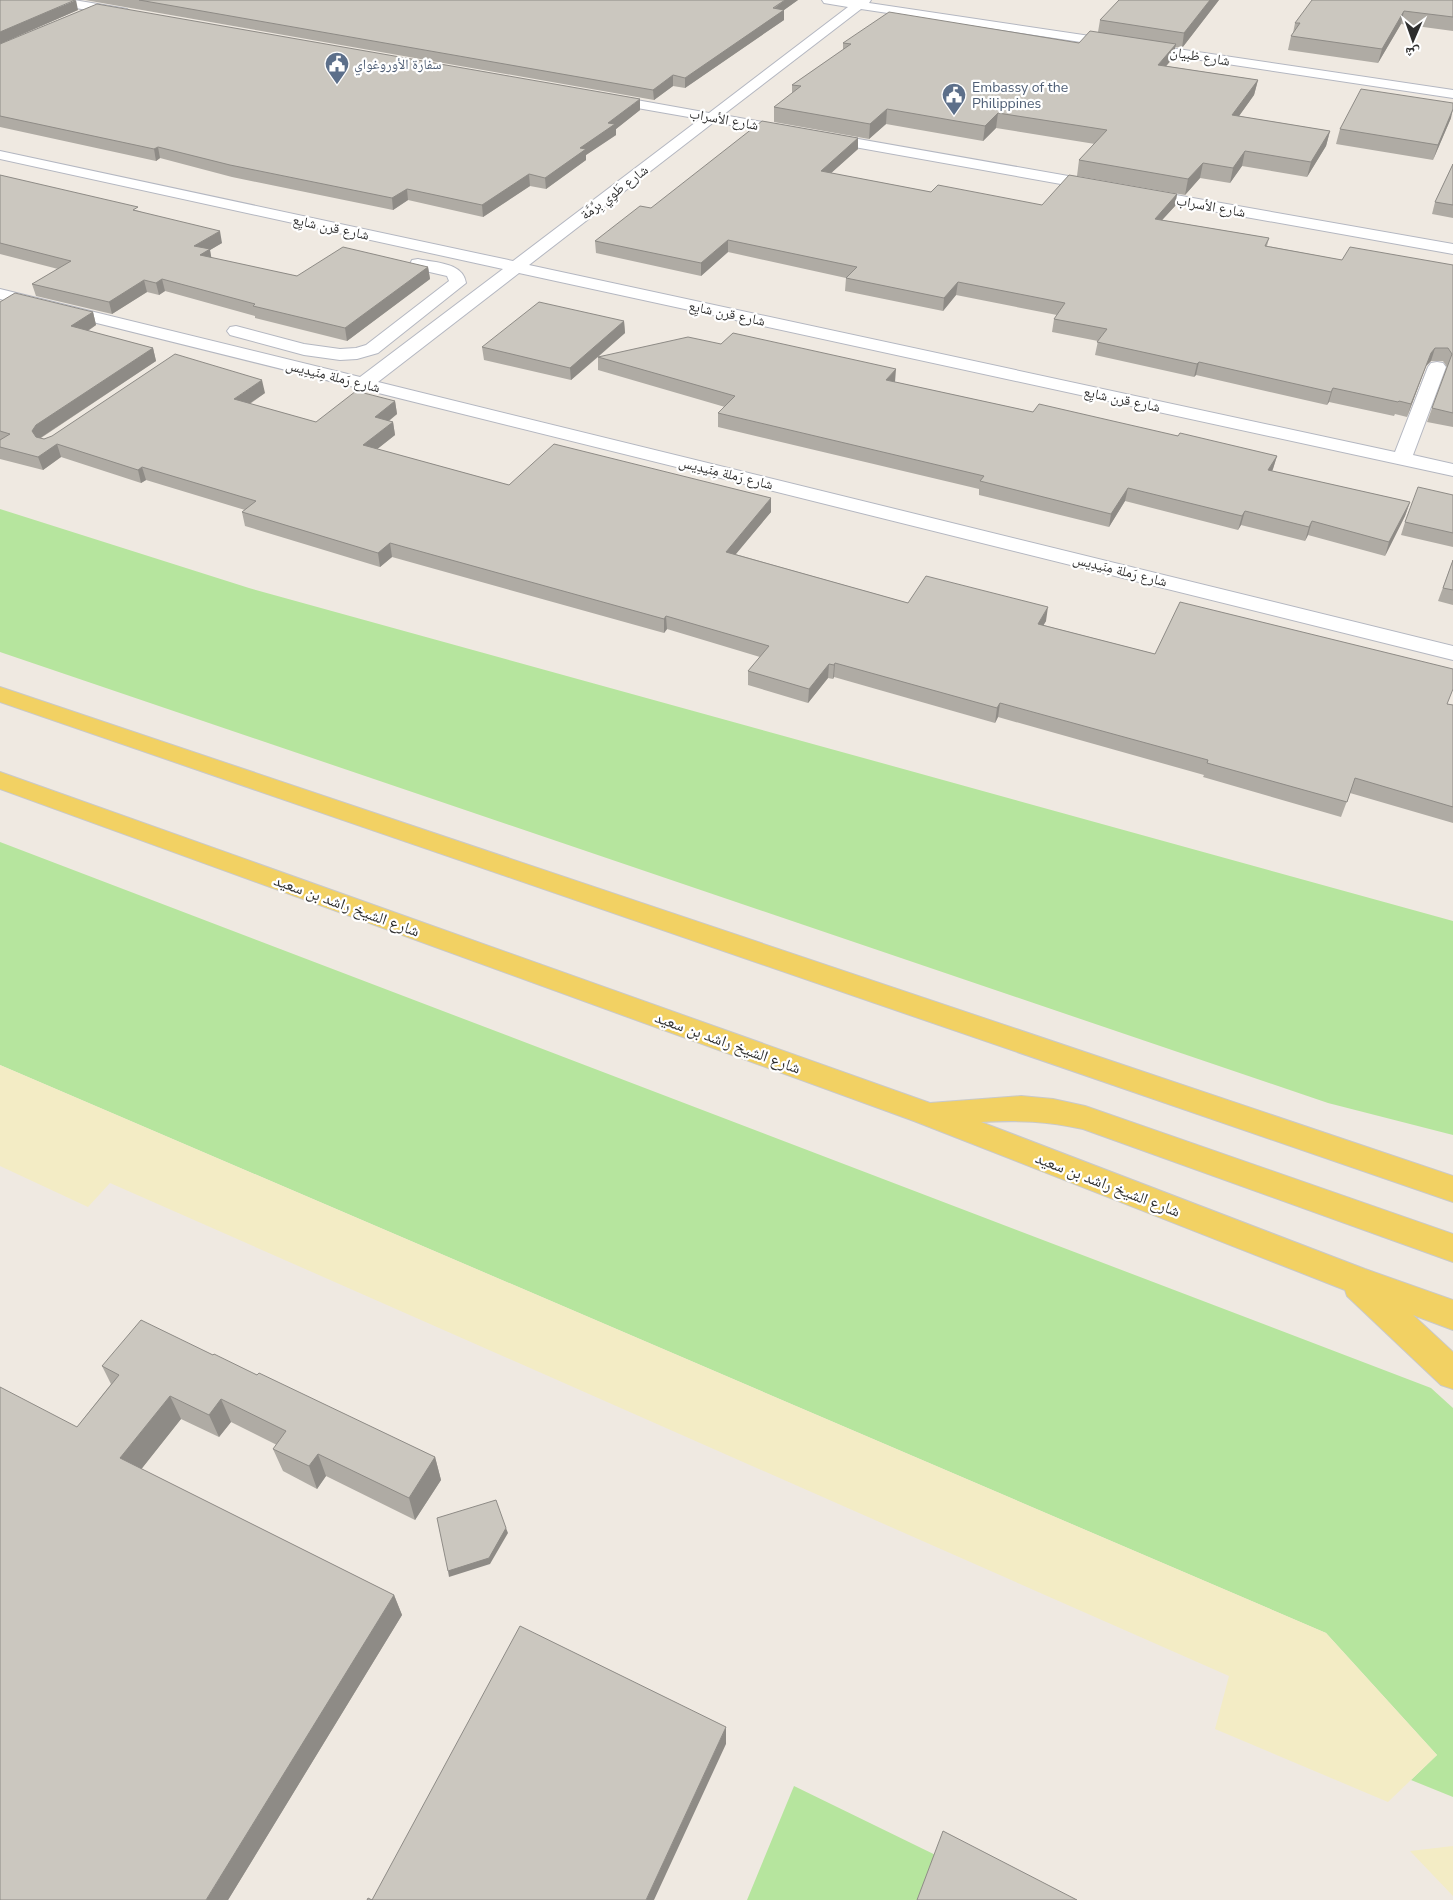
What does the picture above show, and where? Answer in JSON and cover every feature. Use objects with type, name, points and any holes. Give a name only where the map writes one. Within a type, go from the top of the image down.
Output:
[{"type":"main road","points":[[0,694],[1453,1189]]},
{"type":"main road","name":"شارع الشيخ راشد بن سعيد","points":[[0,780],[925,1113],[1353,1279],[1453,1315]]},
{"type":"main road","points":[[925,1113],[1021,1108],[1053,1111],[1085,1118],[1453,1248]]},
{"type":"main road","points":[[1416,1176],[1453,1177]]},
{"type":"main road","points":[[1353,1279],[1453,1374]]},
{"type":"street","points":[[54,0],[136,15]]},
{"type":"street","name":"شارع ظبيان","points":[[828,0],[862,2],[1453,94]]},
{"type":"street","name":"شارع طَوِي بِرِّمَّة","points":[[363,384],[862,2]]},
{"type":"street","points":[[80,16],[98,8]]},
{"type":"street","name":"شارع الأسراب","points":[[585,95],[1453,249]]},
{"type":"street","name":"شارع قرن شايِع","points":[[0,155],[1453,470]]},
{"type":"street","points":[[236,331],[326,354],[344,355],[372,348],[455,287],[459,279],[447,270],[402,260]]},
{"type":"street","name":"شارع رَملة مِنَيدِيس","points":[[0,294],[1453,653]]},
{"type":"street","points":[[414,318],[441,324]]},
{"type":"street","points":[[175,359],[199,343]]},
{"type":"street","points":[[1402,459],[1437,367]]},
{"type":"green space","points":[[0,509],[249,588],[1453,921],[1453,1135],[1328,1103],[0,652]]},
{"type":"green space","points":[[0,842],[1431,1388],[1453,1408],[1453,1797],[1411,1780],[1437,1755],[1326,1633],[0,1065]]},
{"type":"green space","points":[[794,1786],[954,1864],[942,1900],[747,1900]]},
{"type":"sand","points":[[0,1065],[1326,1633],[1437,1755],[1388,1802],[1215,1729],[1229,1676],[110,1183],[88,1207],[0,1166]]},
{"type":"sand","points":[[1453,1846],[1453,1896],[1410,1851]]},
{"type":"building","points":[[0,0],[75,0],[0,32]]},
{"type":"building","points":[[139,0],[785,0],[773,8],[784,10],[685,78],[673,75],[653,90]]},
{"type":"building","points":[[1119,0],[1210,0],[1184,33],[1100,20]]},
{"type":"building","points":[[1312,0],[1453,0],[1453,17],[1404,11],[1382,49],[1291,36],[1300,23],[1295,23]]},
{"type":"building","points":[[97,4],[640,99],[608,123],[615,124],[580,148],[586,149],[545,178],[529,174],[482,205],[407,189],[392,198],[230,165],[158,147],[154,149],[0,116],[0,44]]},
{"type":"building","points":[[889,12],[1079,43],[1090,31],[1176,44],[1158,65],[1258,80],[1232,115],[1330,131],[1311,162],[1245,151],[1233,168],[1203,163],[1188,179],[1079,160],[1107,130],[998,113],[985,126],[887,109],[870,124],[774,107],[801,86],[792,85],[851,44],[843,43]]},
{"type":"building","points":[[1361,89],[1453,103],[1453,109],[1438,145],[1340,129]]},
{"type":"building","points":[[762,121],[858,138],[821,171],[931,192],[938,185],[1042,205],[1069,175],[1177,194],[1155,219],[1269,238],[1265,246],[1342,260],[1350,247],[1453,265],[1453,413],[1432,408],[1452,354],[1448,348],[1435,348],[1431,353],[1411,404],[1333,388],[1331,392],[1199,362],[1197,364],[1097,342],[1107,329],[1054,319],[1065,303],[958,282],[944,298],[846,278],[857,267],[728,240],[701,263],[595,241],[640,206],[651,208]]},
{"type":"building","points":[[1453,164],[1453,205],[1435,202]]},
{"type":"building","points":[[0,175],[138,207],[133,210],[220,231],[194,246],[210,249],[200,255],[297,276],[343,247],[428,267],[345,328],[253,306],[255,304],[162,279],[156,283],[144,280],[109,302],[32,284],[71,261],[0,243]]},
{"type":"building","points":[[15,293],[93,312],[71,326],[153,348],[36,425],[32,431],[36,437],[44,439],[52,436],[175,354],[262,380],[234,399],[316,422],[356,391],[395,401],[375,417],[393,422],[363,445],[509,485],[554,444],[771,498],[726,552],[908,603],[926,576],[1048,607],[1038,624],[1155,654],[1180,602],[1453,669],[1453,689],[1447,704],[1453,705],[1453,807],[1355,778],[1347,802],[1207,763],[1208,760],[1000,703],[997,708],[835,663],[834,665],[829,664],[809,689],[748,671],[769,646],[666,616],[664,619],[390,543],[378,553],[242,512],[256,501],[142,467],[138,470],[57,444],[38,457],[0,447],[0,440],[10,434],[0,431],[0,302]]},
{"type":"building","points":[[539,302],[624,321],[570,368],[482,347]]},
{"type":"building","points":[[733,333],[896,369],[886,380],[1033,412],[1039,404],[1178,436],[1180,433],[1277,456],[1268,470],[1410,502],[1389,542],[1312,521],[1309,527],[1245,511],[1242,516],[1128,488],[1111,514],[980,481],[984,476],[718,413],[735,396],[598,357],[688,337],[721,344]]},
{"type":"building","points":[[1418,487],[1453,495],[1453,533],[1405,522]]},
{"type":"building","points":[[1453,560],[1453,590],[1443,588]]},
{"type":"building","points":[[141,1320],[257,1375],[259,1373],[435,1457],[409,1498],[318,1454],[309,1466],[273,1449],[286,1431],[221,1399],[209,1415],[170,1396],[120,1458],[394,1595],[206,1900],[0,1900],[0,1387],[77,1427],[119,1375],[102,1366]]},
{"type":"building","points":[[496,1500],[506,1528],[489,1558],[448,1571],[437,1518]]},
{"type":"building","points":[[520,1626],[726,1727],[646,1900],[372,1900]]},
{"type":"building","points":[[943,1831],[1077,1900],[917,1900]]},
{"type":"place","name":"سفارة الأوروغواي","points":[[337,85]]},
{"type":"place","name":"Embassy of the Philippines","points":[[954,116]]}]
